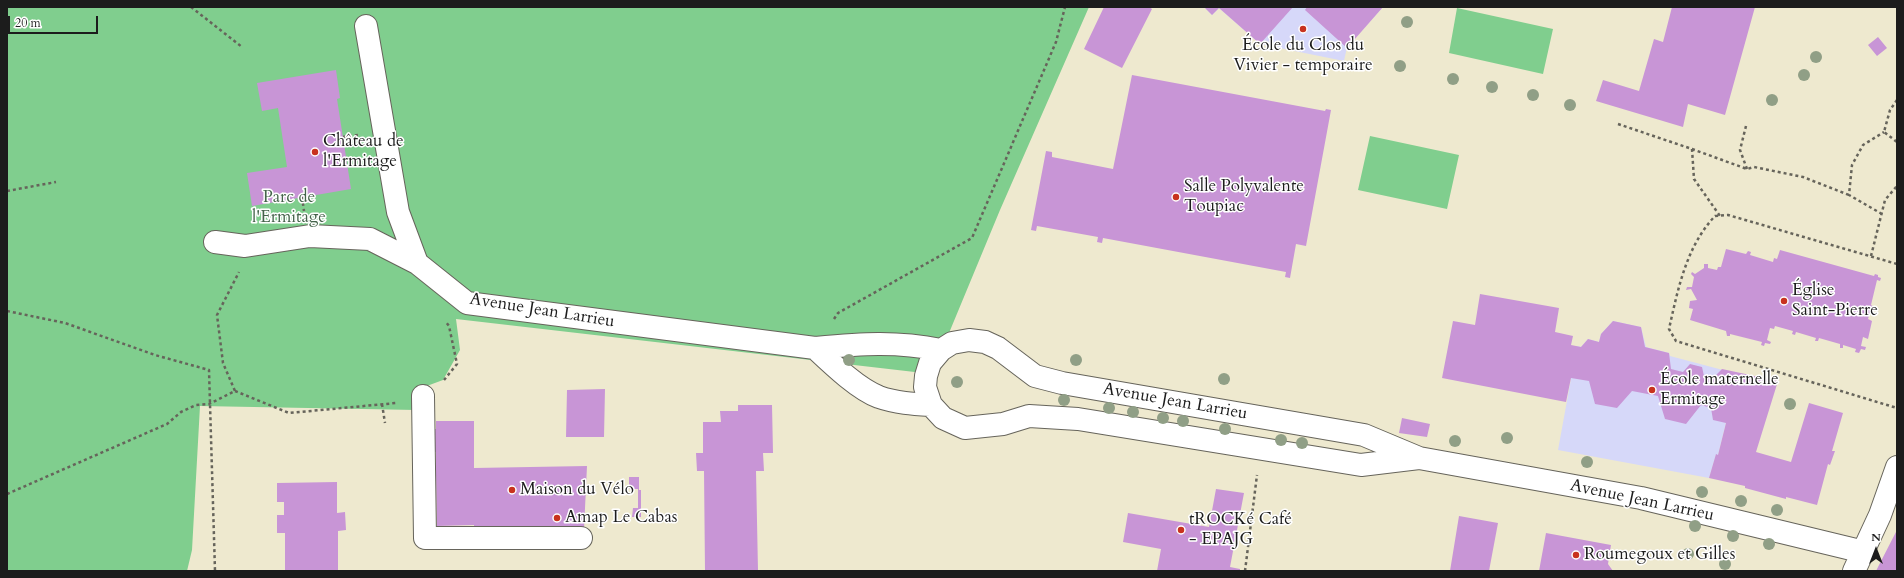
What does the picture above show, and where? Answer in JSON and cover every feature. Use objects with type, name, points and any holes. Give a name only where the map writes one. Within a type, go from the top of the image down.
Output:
[{"type":"street","points":[[366,26],[398,212],[417,263]]},
{"type":"street","name":"Avenue Jean Larrieu","points":[[215,242],[245,246],[310,236],[370,240],[417,263],[467,303],[815,348],[865,343],[912,344],[940,350]]},
{"type":"street","name":"Avenue Jean Larrieu","points":[[1419,458],[1361,465],[1078,419],[1029,416],[1003,424],[966,428],[943,418],[931,405],[924,387],[930,363],[940,350],[952,343],[969,340],[985,342],[1010,356],[1023,368],[1035,376],[1042,378],[1062,383],[1364,435],[1419,458],[1641,498],[1859,562]]},
{"type":"street","points":[[815,348],[842,372],[878,396],[896,402],[931,405]]},
{"type":"street","points":[[423,396],[425,538],[581,538]]},
{"type":"street","points":[[1859,562],[1880,515],[1896,470]]},
{"type":"path","points":[[191,7],[242,47]]},
{"type":"path","points":[[815,348],[838,313],[972,238],[1056,42],[1065,7]]},
{"type":"path","points":[[1849,195],[1852,165],[1863,146],[1884,132],[1890,110],[1897,100]]},
{"type":"path","points":[[1618,124],[1747,170],[1754,167],[1802,178],[1849,195],[1882,214]]},
{"type":"path","points":[[1746,126],[1740,150],[1747,170]]},
{"type":"path","points":[[1884,132],[1897,142]]},
{"type":"path","points":[[1692,150],[1694,180],[1721,216]]},
{"type":"path","points":[[7,190],[56,182]]},
{"type":"path","points":[[1871,256],[1886,200],[1897,186]]},
{"type":"path","points":[[302,198],[310,236]]},
{"type":"path","points":[[1897,264],[1728,216],[1715,216],[1704,228],[1685,266],[1669,329],[1676,341],[1897,408]]},
{"type":"path","points":[[240,269],[217,315],[224,363],[235,391],[289,413],[402,402],[433,392],[457,364],[449,326],[444,321]]},
{"type":"path","points":[[7,311],[65,323],[156,355],[209,370],[215,571]]},
{"type":"path","points":[[7,494],[167,424],[182,412],[196,405],[209,404],[235,391]]},
{"type":"path","points":[[382,404],[385,423]]},
{"type":"path","points":[[1245,571],[1260,449]]},
{"type":"shaded area","name":"École du Clos du Vivier - temporaire","points":[[1204,7],[1383,7],[1347,47],[1344,61],[1260,44],[1219,8],[1212,15]]},
{"type":"shaded area","name":"École maternelle Ermitage","points":[[1613,321],[1641,327],[1646,347],[1669,353],[1670,356],[1738,374],[1718,455],[1716,455],[1709,478],[1558,450],[1577,346],[1581,347],[1588,339],[1599,342],[1601,334]]},
{"type":"green space","name":"Parc de l'Ermitage","points":[[7,7],[1089,7],[1000,210],[932,374],[456,319],[460,350],[443,380],[416,390],[416,410],[200,406],[192,550],[187,571],[7,571]]},
{"type":"green space","points":[[1457,8],[1553,29],[1543,74],[1449,53]]},
{"type":"green space","points":[[1370,136],[1459,155],[1447,209],[1358,190]]},
{"type":"building","points":[[1104,7],[1149,7],[1152,9],[1122,68],[1084,49]]},
{"type":"building","points":[[1204,7],[1293,7],[1260,44],[1219,8],[1212,15]]},
{"type":"building","points":[[1307,7],[1383,7],[1347,48],[1305,10]]},
{"type":"building","points":[[1672,7],[1755,7],[1725,115],[1688,104],[1683,127],[1596,101],[1603,80],[1639,91],[1654,39],[1663,42]]},
{"type":"building","points":[[1878,37],[1887,48],[1877,56],[1868,45]]},
{"type":"building","name":"Château de l'Ermitage","points":[[336,70],[340,98],[337,99],[351,189],[252,206],[247,173],[287,167],[278,108],[262,111],[257,83]]},
{"type":"building","name":"Salle Polyvalente Toupiac","points":[[1132,75],[1325,111],[1326,109],[1331,110],[1306,246],[1296,244],[1290,278],[1285,277],[1286,272],[1103,238],[1102,243],[1097,242],[1098,237],[1037,226],[1036,231],[1031,230],[1046,151],[1052,152],[1052,157],[1113,169]]},
{"type":"building","name":"Église Saint-Pierre","points":[[1726,249],[1746,254],[1748,251],[1751,252],[1750,255],[1773,262],[1774,258],[1777,259],[1780,250],[1874,276],[1875,274],[1878,275],[1878,277],[1881,278],[1880,281],[1877,280],[1871,305],[1874,307],[1874,310],[1871,309],[1868,319],[1872,321],[1868,339],[1863,337],[1861,346],[1866,347],[1865,350],[1861,349],[1859,353],[1855,352],[1856,349],[1843,345],[1843,348],[1840,348],[1840,344],[1819,338],[1818,341],[1815,341],[1816,338],[1796,332],[1795,335],[1792,334],[1793,331],[1775,326],[1774,329],[1770,328],[1767,340],[1771,342],[1770,344],[1765,343],[1764,346],[1761,345],[1762,342],[1730,334],[1730,336],[1727,336],[1726,331],[1690,320],[1693,309],[1689,308],[1690,301],[1697,300],[1691,289],[1686,290],[1687,287],[1692,287],[1694,277],[1691,274],[1692,272],[1695,274],[1704,268],[1704,264],[1708,264],[1708,268],[1717,270],[1718,267],[1721,267]]},
{"type":"building","points":[[1480,294],[1559,308],[1555,332],[1573,336],[1571,345],[1581,347],[1588,339],[1599,342],[1601,334],[1613,321],[1641,327],[1645,347],[1669,353],[1671,369],[1683,372],[1690,364],[1702,367],[1704,376],[1713,378],[1722,369],[1778,381],[1756,452],[1791,462],[1809,403],[1843,413],[1832,451],[1835,451],[1830,465],[1828,464],[1817,505],[1786,497],[1786,499],[1745,488],[1745,486],[1709,478],[1716,454],[1718,455],[1726,423],[1713,420],[1711,408],[1701,405],[1686,424],[1665,419],[1658,396],[1632,391],[1617,408],[1595,404],[1589,381],[1571,378],[1566,402],[1442,378],[1453,321],[1475,325]]},
{"type":"building","points":[[605,389],[604,437],[566,437],[567,390]]},
{"type":"building","points":[[738,405],[772,405],[773,453],[763,453],[764,471],[756,471],[758,571],[705,571],[704,471],[697,471],[696,453],[703,453],[703,422],[721,422],[720,411],[738,411]]},
{"type":"building","points":[[1402,418],[1430,424],[1427,437],[1399,433]]},
{"type":"building","name":"Maison du Vélo","points":[[436,421],[474,421],[474,468],[587,466],[584,529],[474,531],[474,525],[437,526],[436,475],[430,475],[430,469],[436,469],[436,452],[429,452],[430,429],[436,429]]},
{"type":"building","name":"Amap Le Cabas","points":[[629,477],[639,477],[639,490],[641,490],[641,517],[632,517],[633,508],[638,508],[638,489],[629,489]]},
{"type":"building","points":[[337,482],[337,513],[345,512],[346,530],[338,531],[338,571],[285,571],[285,533],[277,533],[277,515],[284,515],[284,502],[277,502],[277,483]]},
{"type":"building","name":"tROCKé Café - EPAJG","points":[[1216,489],[1244,493],[1230,567],[1240,569],[1240,571],[1157,571],[1161,549],[1123,542],[1128,513],[1209,527]]},
{"type":"building","points":[[1459,516],[1498,523],[1489,571],[1450,571]]},
{"type":"building","points":[[1897,530],[1897,571],[1876,571],[1879,565]]},
{"type":"building","name":"Roumegoux et Gilles","points":[[1546,533],[1611,545],[1608,564],[1613,571],[1539,571]]},
{"type":"place","name":"École du Clos du Vivier - temporaire","points":[[1303,29]]},
{"type":"place","name":"Château de l'Ermitage","points":[[315,152]]},
{"type":"place","name":"Salle Polyvalente Toupiac","points":[[1176,197]]},
{"type":"place","name":"Église Saint-Pierre","points":[[1784,301]]},
{"type":"place","name":"École maternelle Ermitage","points":[[1652,390]]},
{"type":"place","name":"Maison du Vélo","points":[[512,490]]},
{"type":"place","name":"Amap Le Cabas","points":[[557,518]]},
{"type":"place","name":"tROCKé Café - EPAJG","points":[[1181,530]]},
{"type":"place","name":"Roumegoux et Gilles","points":[[1576,555]]}]
